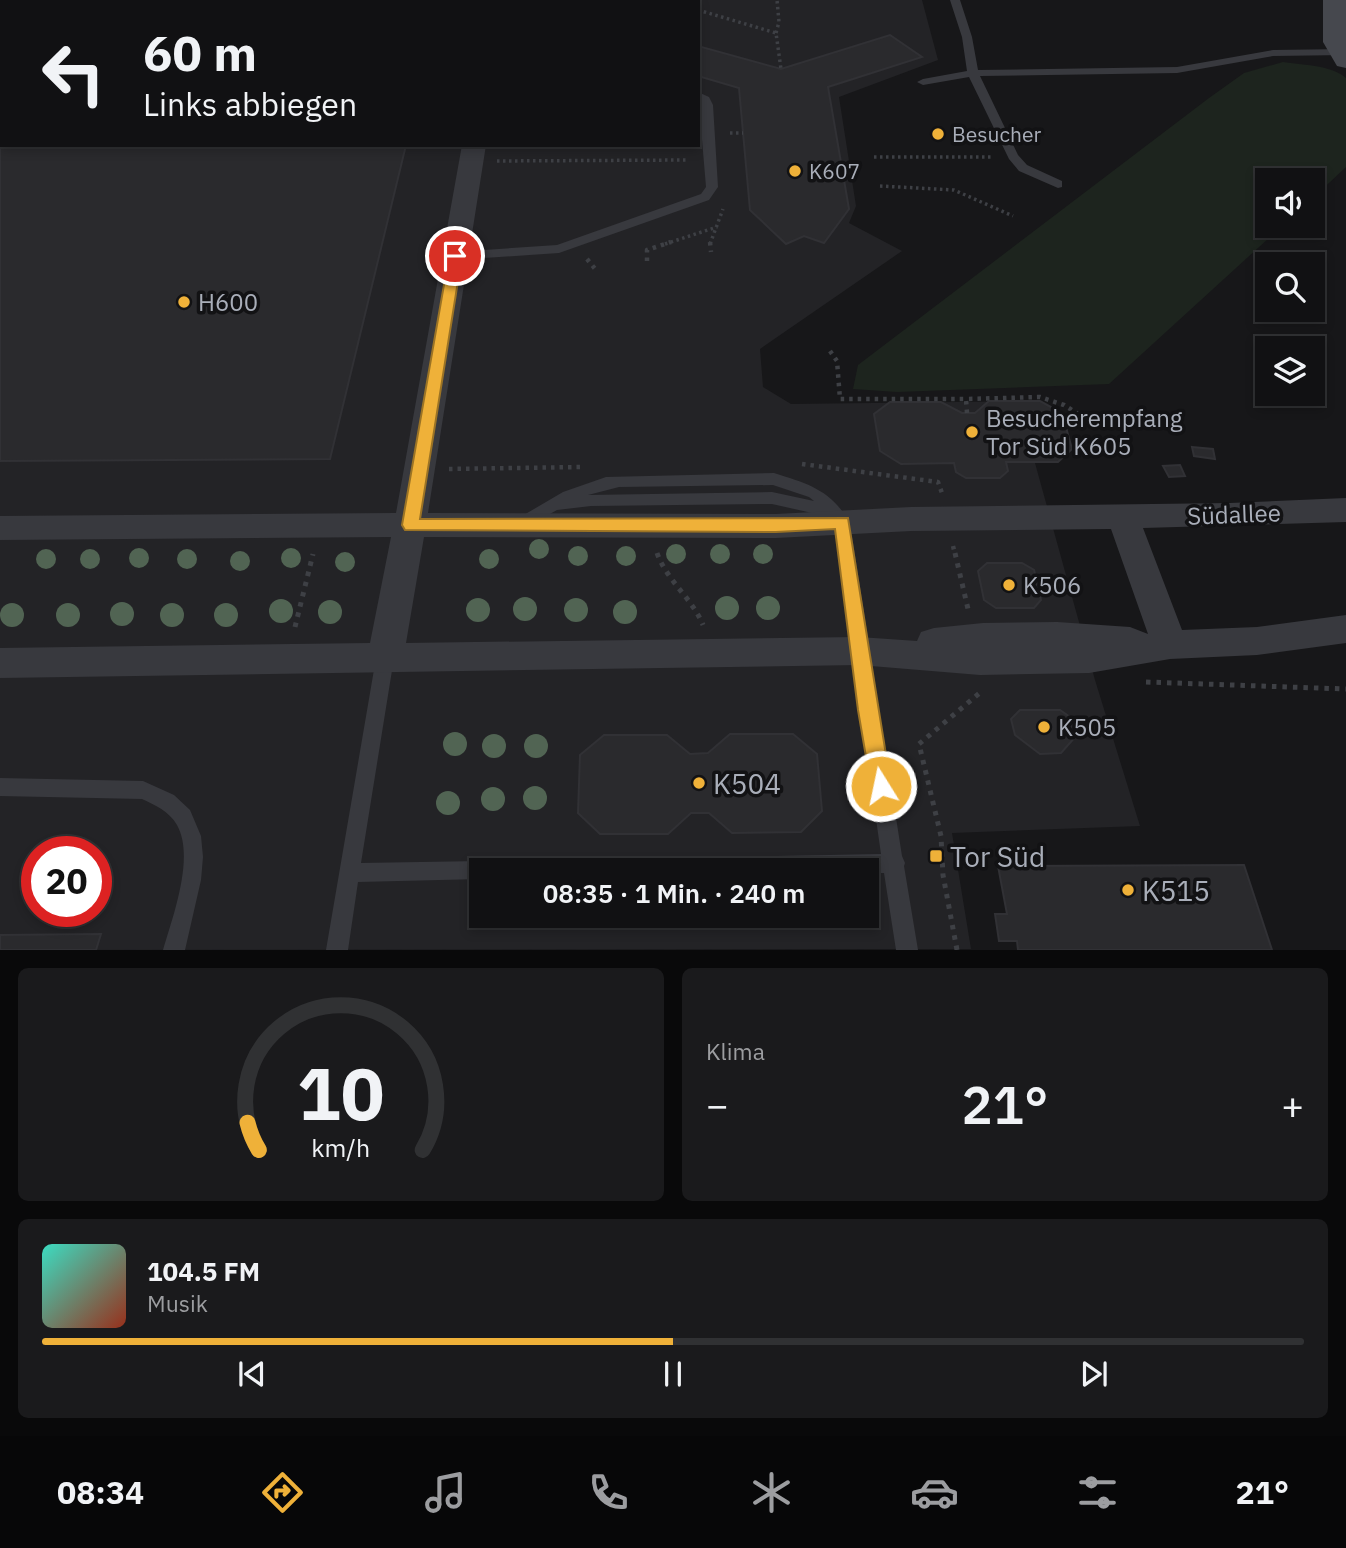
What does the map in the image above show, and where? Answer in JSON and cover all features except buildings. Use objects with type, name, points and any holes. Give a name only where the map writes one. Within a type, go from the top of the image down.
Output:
[{"type":"street","points":[[1336,0],[1334,30],[1344,55]]},
{"type":"street","points":[[385,658],[473,153]]},
{"type":"street","points":[[0,528],[776,526],[943,497],[1050,517]]},
{"type":"street","name":"Südallee","points":[[1050,517],[1346,510]]},
{"type":"street","points":[[839,517],[1050,517]]},
{"type":"street","points":[[839,517],[951,537],[1050,517]]},
{"type":"street","points":[[1123,517],[1170,645]]},
{"type":"street","points":[[1257,641],[1346,629]]},
{"type":"street","points":[[0,663],[977,649],[1257,641],[1346,643]]},
{"type":"lane","points":[[955,0],[967,37],[973,73],[1013,156],[1024,168],[1058,184]]},
{"type":"lane","points":[[923,82],[973,73],[1177,70],[1273,53],[1344,55]]},
{"type":"lane","points":[[455,256],[559,249],[705,197],[712,187],[707,105],[705,99],[700,96]]},
{"type":"lane","points":[[518,525],[553,505],[591,500],[772,498],[839,517],[906,950]]},
{"type":"lane","points":[[337,950],[385,658]]},
{"type":"lane","points":[[0,787],[143,790],[159,795],[179,812],[191,830],[194,869],[174,950]]},
{"type":"lane","points":[[879,863],[894,863]]},
{"type":"lane","points":[[350,873],[469,870]]},
{"type":"path","points":[[777,0],[779,22],[776,33],[781,69]]},
{"type":"path","points":[[700,11],[776,33]]},
{"type":"path","points":[[473,153],[710,160]]},
{"type":"path","points":[[874,157],[1013,156]]},
{"type":"path","points":[[880,186],[954,190],[1013,216]]},
{"type":"path","points":[[647,261],[647,250],[717,227]]},
{"type":"path","points":[[830,351],[837,361],[840,399],[1041,397],[1064,405],[1091,422]]},
{"type":"path","points":[[966,399],[967,413]]},
{"type":"path","points":[[790,464],[817,464],[938,482],[943,497]]},
{"type":"path","points":[[420,469],[584,467]]},
{"type":"path","points":[[287,659],[320,526]]},
{"type":"path","points":[[656,526],[656,544],[662,567],[692,603],[701,620],[709,653]]},
{"type":"path","points":[[951,537],[985,688],[919,744],[941,836],[943,875],[957,950]]},
{"type":"path","points":[[1137,681],[1346,689]]},
{"type":"shaded area","points":[[700,0],[922,0],[938,60],[839,97],[856,206],[849,223],[902,251],[760,349],[763,387],[791,404],[1040,401],[1062,413],[1072,449],[1058,462],[1035,463],[1095,680],[1140,826],[952,833],[971,949],[0,950],[0,147],[700,147]]},
{"type":"shaded area","points":[[1283,62],[1333,70],[1346,78],[1346,167],[1325,187],[1325,168],[1255,168],[1255,238],[1269,238],[1109,384],[897,392],[853,389],[858,365],[1244,73]]},
{"type":"place","name":"Besucher","points":[[938,134]]},
{"type":"place","name":"K607","points":[[795,171]]},
{"type":"place","name":"H600","points":[[184,302]]},
{"type":"place","name":"Besucherempfang Tor Süd K605","points":[[972,432]]},
{"type":"place","name":"K506","points":[[1009,585]]},
{"type":"place","name":"K505","points":[[1044,727]]},
{"type":"place","name":"K504","points":[[699,783]]},
{"type":"place","name":"Tor Süd","points":[[936,856]]},
{"type":"place","name":"K515","points":[[1128,890]]},
{"type":"route","points":[[455,256],[410,525],[776,526],[842,523],[867,710],[881,786]]}]
